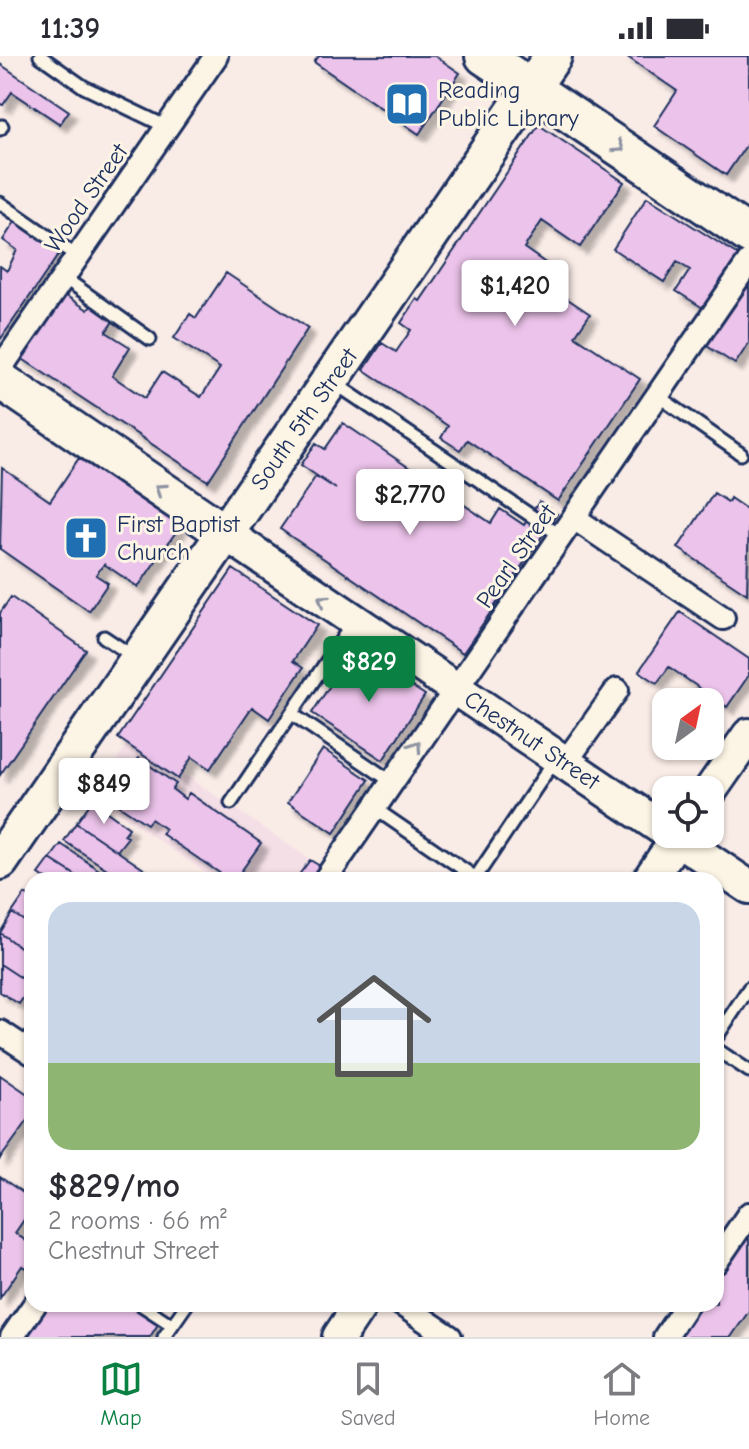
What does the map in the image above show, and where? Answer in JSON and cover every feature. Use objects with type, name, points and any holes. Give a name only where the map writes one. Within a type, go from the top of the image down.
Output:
[{"type":"main road","points":[[484,56],[749,235]]},
{"type":"main road","name":"South 5th Street","points":[[0,861],[553,56]]},
{"type":"main road","name":"Chestnut Street","points":[[0,380],[225,533]]},
{"type":"street","name":"Wood Street","points":[[0,369],[216,56]]},
{"type":"street","name":"Pearl Street","points":[[330,872],[749,262]]},
{"type":"street","points":[[568,527],[723,618]]},
{"type":"street","name":"Chestnut Street","points":[[225,533],[652,820]]},
{"type":"street","points":[[561,760],[617,690]]},
{"type":"street","points":[[720,776],[749,735]]},
{"type":"street","points":[[653,872],[666,848]]},
{"type":"street","name":"Chestnut Street","points":[[693,848],[749,887]]},
{"type":"street","points":[[0,1032],[24,1048]]},
{"type":"street","points":[[724,1250],[749,1214]]},
{"type":"street","points":[[12,1337],[29,1312]]},
{"type":"street","points":[[339,1337],[356,1312]]},
{"type":"street","points":[[413,1312],[450,1337]]},
{"type":"street","points":[[665,1337],[682,1312]]},
{"type":"lane","points":[[40,56],[84,87],[167,127]]},
{"type":"lane","points":[[0,203],[78,257]]},
{"type":"lane","points":[[63,277],[150,339]]},
{"type":"lane","points":[[330,380],[568,527]]},
{"type":"lane","points":[[658,396],[741,454]]},
{"type":"lane","points":[[231,803],[354,621]]},
{"type":"lane","points":[[104,637],[138,660]]},
{"type":"lane","points":[[292,714],[392,782]]},
{"type":"lane","points":[[480,872],[561,760]]},
{"type":"lane","points":[[374,808],[465,872]]},
{"type":"lane","points":[[724,1026],[749,988]]},
{"type":"lane","points":[[724,1054],[749,1071]]},
{"type":"lane","points":[[152,1312],[172,1325]]},
{"type":"lane","points":[[164,1337],[181,1312]]},
{"type":"shaded area","points":[[131,739],[320,866],[316,872],[204,872],[93,795]]},
{"type":"building","name":"Reading Public Library","points":[[319,56],[435,56],[460,73],[419,134],[314,62]]},
{"type":"building","points":[[626,56],[749,56],[749,141],[726,175],[654,126],[677,91]]},
{"type":"building","points":[[0,64],[69,111],[60,124],[12,92],[3,105],[0,104]]},
{"type":"building","points":[[539,125],[624,182],[580,247],[542,221],[524,248],[554,269],[544,283],[590,314],[575,336],[640,379],[558,501],[467,440],[460,450],[441,438],[448,426],[364,370],[382,343],[396,352],[411,330],[401,323],[417,299],[420,301]]},
{"type":"building","points":[[647,197],[738,255],[703,308],[676,291],[690,270],[677,262],[664,282],[613,249]]},
{"type":"building","points":[[18,217],[63,248],[0,340],[0,266],[7,271],[17,250],[3,240]]},
{"type":"building","points":[[226,273],[308,328],[208,481],[18,356],[60,292],[88,310],[95,300],[117,315],[106,332],[130,347],[112,376],[145,398],[162,372],[201,397],[220,368],[174,338],[190,314],[196,318]]},
{"type":"building","points":[[749,273],[749,343],[735,364],[699,341]]},
{"type":"building","points":[[343,423],[491,523],[500,509],[524,525],[539,502],[557,514],[463,653],[280,529],[316,476],[336,489],[301,465],[316,443],[325,449]]},
{"type":"building","name":"First Baptist Church","points":[[79,458],[180,526],[138,587],[104,564],[96,575],[108,583],[89,611],[0,549],[2,468],[50,501]]},
{"type":"building","points":[[714,493],[728,502],[730,498],[749,511],[747,594],[678,548]]},
{"type":"building","points":[[233,569],[317,625],[293,661],[303,668],[269,719],[252,707],[210,769],[192,757],[178,779],[118,738]]},
{"type":"building","points":[[11,597],[86,650],[0,775],[0,613]]},
{"type":"building","points":[[680,612],[749,659],[749,675],[727,707],[724,705],[724,688],[699,688],[669,667],[657,683],[639,671]]},
{"type":"building","points":[[354,649],[425,695],[383,760],[312,713]]},
{"type":"building","points":[[323,749],[369,780],[334,833],[288,802]]},
{"type":"building","points":[[139,758],[176,784],[172,789],[185,799],[189,793],[261,843],[241,872],[218,872],[162,834],[165,829],[151,819],[147,824],[111,800]]},
{"type":"building","points":[[92,801],[129,828],[124,835],[128,837],[117,851],[76,823]]},
{"type":"building","points":[[76,823],[145,870],[112,872],[64,841]]},
{"type":"building","points":[[61,844],[102,872],[70,872],[50,859]]},
{"type":"building","points":[[50,859],[70,872],[40,872]]},
{"type":"building","points":[[310,860],[320,866],[316,872],[301,872]]},
{"type":"building","points":[[24,895],[24,921],[12,913]]},
{"type":"building","points":[[12,913],[24,921],[24,950],[0,933]]},
{"type":"building","points":[[0,933],[24,950],[24,980],[0,964]]},
{"type":"building","points":[[0,964],[24,980],[24,999],[19,1004],[0,992]]},
{"type":"building","points":[[0,1075],[24,1092],[24,1126],[0,1159]]},
{"type":"building","points":[[0,1177],[24,1194],[24,1220],[15,1233],[24,1239],[24,1267],[0,1298]]},
{"type":"building","points":[[749,1233],[749,1311],[731,1337],[678,1337],[695,1312],[724,1312],[724,1269]]},
{"type":"building","points":[[36,1312],[146,1312],[160,1321],[150,1337],[20,1337]]},
{"type":"place","name":"Reading Public Library","points":[[407,104]]},
{"type":"place","name":"First Baptist Church","points":[[86,538]]}]
